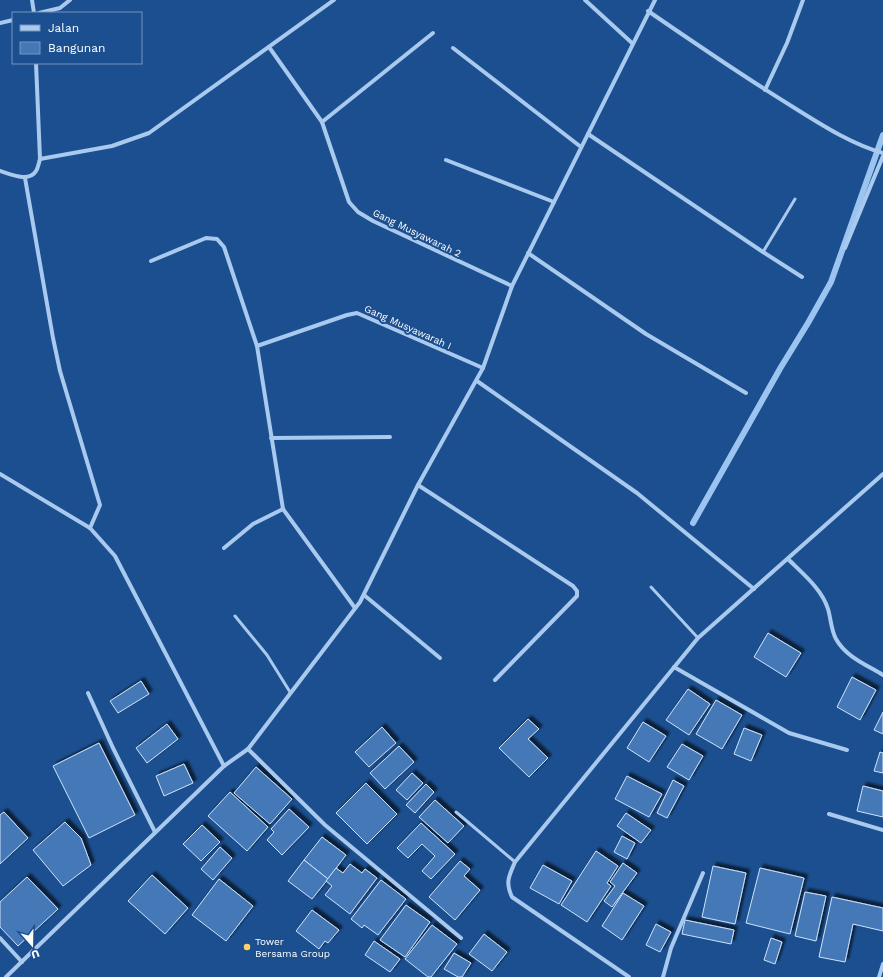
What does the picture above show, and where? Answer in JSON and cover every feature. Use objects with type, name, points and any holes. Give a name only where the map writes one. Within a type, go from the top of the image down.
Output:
[{"type":"street","points":[[32,0],[34,12]]},
{"type":"street","points":[[43,12],[60,8],[70,0]]},
{"type":"street","points":[[40,159],[112,146],[149,133],[334,0]]},
{"type":"street","points":[[585,0],[632,43]]},
{"type":"street","points":[[6,977],[224,766],[248,749],[290,692],[356,608],[364,595],[418,485],[477,382],[512,286],[648,11],[655,0]]},
{"type":"street","points":[[765,90],[787,43],[803,0]]},
{"type":"street","points":[[648,11],[765,90],[822,125],[851,141],[882,154],[845,248]]},
{"type":"street","points":[[0,23],[12,20]]},
{"type":"street","points":[[322,122],[433,33]]},
{"type":"street","name":"Gang Musyawarah 2","points":[[269,47],[322,122],[349,202],[358,212],[373,221],[512,286]]},
{"type":"street","points":[[453,48],[581,147]]},
{"type":"street","points":[[0,171],[25,178],[36,171],[40,159],[36,64]]},
{"type":"street","points":[[588,134],[802,277]]},
{"type":"street","points":[[446,160],[554,202]]},
{"type":"street","points":[[25,178],[60,371],[100,505],[90,528]]},
{"type":"street","points":[[151,261],[206,238],[217,239],[224,246],[257,346],[283,509],[313,552],[356,608]]},
{"type":"street","points":[[528,253],[646,334],[746,393]]},
{"type":"street","name":"Gang Musyawarah I","points":[[257,346],[347,315],[357,313],[483,368]]},
{"type":"street","points":[[477,382],[638,493],[754,589]]},
{"type":"street","points":[[271,438],[390,437]]},
{"type":"street","points":[[0,474],[90,528],[115,556],[224,766]]},
{"type":"street","points":[[629,977],[512,897],[508,889],[507,882],[515,862],[698,638],[883,474]]},
{"type":"street","points":[[418,485],[573,586],[577,591],[578,596],[495,680]]},
{"type":"street","points":[[224,548],[253,524],[283,509]]},
{"type":"street","points":[[788,559],[809,580],[821,595],[828,608],[836,639],[845,650],[858,660],[883,675]]},
{"type":"street","points":[[364,595],[440,658]]},
{"type":"street","points":[[674,667],[789,733],[847,750]]},
{"type":"street","points":[[88,693],[113,748],[155,832]]},
{"type":"street","points":[[248,749],[325,825],[461,938]]},
{"type":"street","points":[[830,814],[883,830]]},
{"type":"street","points":[[663,977],[671,948],[703,873]]},
{"type":"street","points":[[0,938],[22,962]]},
{"type":"street","points":[[879,977],[883,964]]},
{"type":"lane","points":[[763,252],[794,199]]},
{"type":"lane","points":[[651,587],[698,638]]},
{"type":"lane","points":[[236,616],[267,655],[290,692]]},
{"type":"lane","points":[[456,812],[515,862]]},
{"type":"building","points":[[768,633],[801,653],[786,677],[754,657]]},
{"type":"building","points":[[852,677],[876,690],[860,720],[837,707]]},
{"type":"building","points":[[141,681],[149,694],[118,713],[110,701]]},
{"type":"building","points":[[688,689],[710,704],[689,735],[666,720]]},
{"type":"building","points":[[716,700],[742,715],[722,749],[696,734]]},
{"type":"building","points":[[883,712],[883,734],[874,730]]},
{"type":"building","points":[[528,719],[539,729],[528,739],[548,758],[529,777],[499,748]]},
{"type":"building","points":[[643,722],[666,736],[649,762],[627,748]]},
{"type":"building","points":[[167,724],[178,739],[147,763],[136,748]]},
{"type":"building","points":[[382,727],[396,743],[369,767],[355,752]]},
{"type":"building","points":[[744,728],[762,735],[751,761],[734,754]]},
{"type":"building","points":[[99,743],[135,815],[89,838],[53,766]]},
{"type":"building","points":[[682,744],[703,756],[689,780],[667,767]]},
{"type":"building","points":[[399,746],[414,762],[385,789],[370,773]]},
{"type":"building","points":[[880,752],[883,753],[883,773],[874,771]]},
{"type":"building","points":[[184,764],[193,783],[164,796],[156,776]]},
{"type":"building","points":[[256,767],[292,799],[270,824],[234,793]]},
{"type":"building","points":[[412,773],[423,783],[407,800],[396,790]]},
{"type":"building","points":[[627,776],[662,794],[649,817],[615,799]]},
{"type":"building","points":[[673,780],[684,786],[667,818],[657,813]]},
{"type":"building","points":[[366,783],[397,814],[367,844],[336,813]]},
{"type":"building","points":[[426,784],[434,792],[415,813],[406,805]]},
{"type":"building","points":[[863,786],[883,791],[883,817],[857,811]]},
{"type":"building","points":[[230,792],[268,827],[247,851],[208,816]]},
{"type":"building","points":[[435,800],[464,826],[448,843],[419,817]]},
{"type":"building","points":[[289,809],[309,827],[282,855],[267,840],[274,832],[271,829]]},
{"type":"building","points":[[4,812],[28,838],[0,864],[0,815]]},
{"type":"building","points":[[626,813],[651,830],[641,843],[617,826]]},
{"type":"building","points":[[65,822],[81,838],[91,865],[63,886],[33,850]]},
{"type":"building","points":[[421,823],[455,854],[431,879],[422,871],[435,856],[422,844],[408,858],[397,848]]},
{"type":"building","points":[[202,825],[220,842],[201,861],[183,844]]},
{"type":"building","points":[[622,836],[635,843],[627,859],[614,852]]},
{"type":"building","points":[[322,837],[346,855],[328,879],[304,860]]},
{"type":"building","points":[[220,847],[232,858],[213,880],[201,869]]},
{"type":"building","points":[[596,851],[618,866],[607,883],[611,886],[587,922],[561,905]]},
{"type":"building","points":[[304,860],[328,879],[312,899],[288,881]]},
{"type":"building","points":[[460,861],[470,869],[464,876],[480,890],[455,920],[429,897]]},
{"type":"building","points":[[623,863],[637,873],[612,907],[604,901],[615,886],[610,882]]},
{"type":"building","points":[[350,864],[362,873],[365,869],[377,878],[350,914],[325,895],[332,886],[326,881],[336,868],[343,873]]},
{"type":"building","points":[[543,865],[572,881],[559,904],[530,888]]},
{"type":"building","points":[[713,866],[746,873],[735,924],[702,917]]},
{"type":"building","points":[[760,868],[804,878],[790,934],[746,923]]},
{"type":"building","points":[[152,875],[188,908],[165,934],[128,901]]},
{"type":"building","points":[[27,877],[58,909],[18,946],[0,927],[0,902]]},
{"type":"building","points":[[219,879],[253,906],[226,941],[192,915]]},
{"type":"building","points":[[381,880],[406,899],[378,935],[364,925],[362,928],[351,919]]},
{"type":"building","points":[[805,892],[826,896],[816,941],[795,936]]},
{"type":"building","points":[[623,893],[644,906],[622,940],[602,926]]},
{"type":"building","points":[[832,897],[883,908],[883,931],[853,924],[845,962],[819,957]]},
{"type":"building","points":[[406,905],[430,922],[405,957],[380,940]]},
{"type":"building","points":[[312,910],[339,930],[328,943],[325,941],[319,949],[296,931]]},
{"type":"building","points":[[685,920],[734,930],[731,944],[682,934]]},
{"type":"building","points":[[656,924],[671,932],[660,952],[646,945]]},
{"type":"building","points":[[432,925],[457,944],[431,977],[428,977],[405,959]]},
{"type":"building","points":[[484,934],[507,952],[492,971],[469,954]]},
{"type":"building","points":[[771,938],[782,942],[775,964],[764,960]]},
{"type":"building","points":[[374,941],[400,959],[390,972],[365,955]]},
{"type":"building","points":[[454,953],[471,963],[462,977],[458,977],[444,969]]},
{"type":"waterway","points":[[693,523],[831,282],[883,135]]},
{"type":"place","name":"Tower Bersama Group","points":[[247,947]]}]
